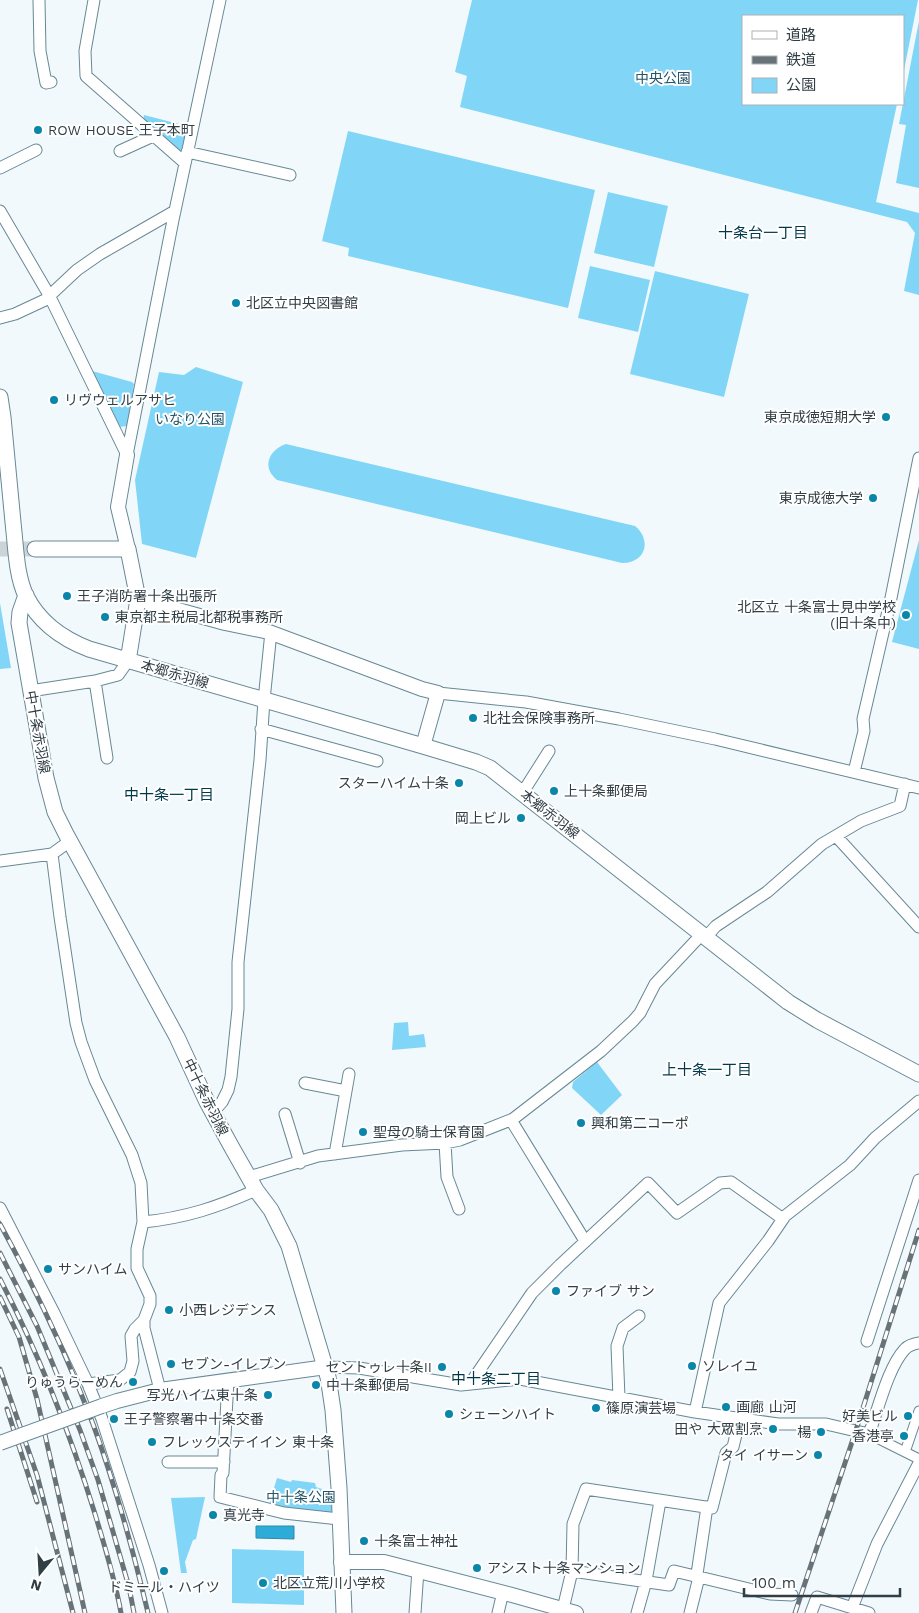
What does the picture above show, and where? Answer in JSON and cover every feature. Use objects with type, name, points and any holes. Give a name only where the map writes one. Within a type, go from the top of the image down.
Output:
[{"type":"main road","name":"本郷赤羽線","points":[[0,397],[3,417],[7,544],[26,595],[45,621],[70,641],[128,661],[483,764],[523,792],[802,1012],[919,1074]]},
{"type":"main road","points":[[35,549],[128,549]]},
{"type":"main road","name":"本郷赤羽線","points":[[128,549],[138,599],[128,661]]},
{"type":"main road","name":"中十条赤羽線","points":[[26,595],[20,612],[19,623],[50,795],[59,819],[176,1037],[213,1112],[252,1184],[271,1210],[289,1246],[326,1367],[334,1419],[344,1613]]},
{"type":"street","points":[[39,0],[40,50],[46,83],[51,82]]},
{"type":"street","points":[[94,0],[85,51],[86,76],[153,136],[186,157],[290,175]]},
{"type":"street","points":[[128,549],[118,507],[175,211],[220,0]]},
{"type":"street","points":[[120,151],[153,136]]},
{"type":"street","points":[[0,168],[36,150]]},
{"type":"street","points":[[0,211],[48,295],[127,455]]},
{"type":"street","points":[[0,318],[15,314],[45,300],[48,295],[77,270],[175,211]]},
{"type":"street","points":[[854,772],[919,458]]},
{"type":"street","points":[[138,599],[271,632],[422,689],[438,693],[526,702],[619,719],[715,739],[919,788]]},
{"type":"street","points":[[213,1112],[222,1102],[228,1090],[231,1077],[238,1009],[238,962],[260,760],[261,729],[271,632]]},
{"type":"street","points":[[30,691],[95,681],[118,675],[128,661]]},
{"type":"street","points":[[95,681],[107,758]]},
{"type":"street","points":[[423,746],[438,693]]},
{"type":"street","points":[[261,729],[377,761]]},
{"type":"street","points":[[523,792],[549,751]]},
{"type":"street","points":[[143,1222],[173,1219],[232,1201],[252,1184],[300,1162],[318,1156],[402,1145],[445,1143],[460,1140],[511,1120],[601,1051],[633,1021],[640,1013],[655,984],[704,935],[767,892],[822,844],[861,821],[900,806],[905,784]]},
{"type":"street","points":[[836,836],[919,927]]},
{"type":"street","points":[[0,861],[52,854],[70,841]]},
{"type":"street","points":[[52,854],[60,917],[79,1032],[95,1080],[138,1170],[141,1183],[143,1222],[137,1249],[137,1268],[150,1296],[144,1328],[160,1390]]},
{"type":"street","points":[[335,1154],[349,1074]]},
{"type":"street","points":[[304,1084],[346,1091]]},
{"type":"street","points":[[695,1412],[719,1303],[785,1216],[850,1165],[875,1138],[919,1101]]},
{"type":"street","points":[[285,1114],[300,1162]]},
{"type":"street","points":[[511,1120],[585,1241]]},
{"type":"street","points":[[445,1143],[447,1177],[459,1209]]},
{"type":"street","points":[[867,1342],[919,1180]]},
{"type":"street","points":[[470,1384],[532,1293],[648,1182],[678,1213],[720,1183],[731,1182],[783,1220]]},
{"type":"street","points":[[0,1208],[88,1384],[102,1419],[137,1524],[162,1613]]},
{"type":"street","points":[[619,1398],[617,1346],[623,1328],[639,1316]]},
{"type":"street","points":[[88,1384],[120,1380],[128,1375],[133,1366],[131,1336],[144,1320]]},
{"type":"street","points":[[869,1434],[893,1368],[904,1350],[910,1345],[919,1343]]},
{"type":"street","points":[[0,1443],[125,1398],[160,1390],[326,1367],[376,1371],[452,1385],[520,1379],[695,1412],[778,1424],[826,1424],[869,1434],[919,1459]]},
{"type":"street","points":[[228,1380],[224,1462],[221,1475],[220,1497],[284,1513],[339,1519]]},
{"type":"street","points":[[905,1452],[919,1411]]},
{"type":"street","points":[[341,1562],[384,1562],[570,1611],[573,1524],[586,1489],[712,1508],[726,1453],[733,1447],[740,1418]]},
{"type":"street","points":[[168,1462],[224,1462]]},
{"type":"street","points":[[852,1608],[877,1544],[919,1463]]},
{"type":"street","points":[[637,1613],[646,1581],[660,1501]]},
{"type":"street","points":[[690,1613],[698,1577],[707,1507]]},
{"type":"street","points":[[415,1613],[418,1570]]},
{"type":"street","points":[[572,1571],[669,1585],[674,1571],[770,1594],[792,1595]]},
{"type":"street","points":[[498,1613],[503,1592]]},
{"type":"street","points":[[811,1613],[816,1597],[869,1613]]},
{"type":"green space","name":"中央公園","points":[[472,0],[918,0],[904,70],[904,15],[742,15],[742,105],[897,105],[876,202],[919,213],[919,295],[904,291],[915,233],[907,222],[460,107],[467,76],[455,72]]},
{"type":"green space","points":[[919,21],[919,188],[896,183],[906,125],[899,124]]},
{"type":"green space","points":[[144,115],[187,126],[183,150],[179,151],[143,120]]},
{"type":"green space","points":[[348,131],[595,190],[568,308],[348,256],[349,248],[322,241]]},
{"type":"green space","points":[[608,192],[668,206],[654,267],[594,253]]},
{"type":"green space","points":[[590,266],[650,280],[638,332],[578,318]]},
{"type":"green space","points":[[655,271],[749,294],[724,397],[630,374]]},
{"type":"green space","name":"いなり公園","points":[[196,367],[243,382],[196,558],[142,544],[135,480],[159,372],[184,375]]},
{"type":"green space","points":[[92,371],[134,384],[127,426],[119,427]]},
{"type":"green space","points":[[286,444],[635,526],[644,538],[644,550],[637,559],[622,563],[277,480],[269,470],[269,459],[275,450]]},
{"type":"green space","points":[[919,540],[919,649],[892,642]]},
{"type":"green space","points":[[0,603],[11,668],[0,669]]},
{"type":"green space","points":[[408,1022],[409,1036],[424,1034],[426,1047],[392,1050],[394,1023]]},
{"type":"green space","points":[[597,1062],[622,1095],[601,1115],[572,1088],[573,1082]]},
{"type":"green space","name":"中十条公園","points":[[277,1478],[291,1482],[292,1480],[315,1483],[316,1487],[331,1489],[334,1512],[331,1515],[269,1505]]},
{"type":"green space","points":[[205,1497],[196,1539],[193,1540],[185,1562],[187,1573],[181,1573],[171,1498]]},
{"type":"green space","points":[[232,1549],[304,1551],[304,1605],[232,1603]]},
{"type":"shaded area","points":[[256,1526],[294,1526],[294,1539],[256,1538]]},
{"type":"tunnel","points":[[0,549],[35,549]]},
{"type":"railway","points":[[0,1224],[50,1322],[93,1424],[123,1517],[148,1613]]},
{"type":"railway","points":[[795,1613],[856,1430],[919,1230]]},
{"type":"railway","points":[[0,1253],[37,1326],[80,1430],[98,1480],[129,1587],[134,1613]]},
{"type":"railway","points":[[0,1279],[41,1365],[75,1454],[106,1551],[121,1613]]},
{"type":"railway","points":[[0,1297],[19,1337],[37,1399],[85,1613]]},
{"type":"railway","points":[[0,1369],[37,1475],[73,1613]]},
{"type":"railway","points":[[7,1409],[37,1502]]},
{"type":"place","name":"ROW HOUSE 王子本町","points":[[38,130]]},
{"type":"place","name":"北区立中央図書館","points":[[236,303]]},
{"type":"place","name":"リヴウェルアサヒ","points":[[54,400]]},
{"type":"place","name":"東京成徳短期大学","points":[[886,417]]},
{"type":"place","name":"東京成徳大学","points":[[873,498]]},
{"type":"place","name":"王子消防署十条出張所","points":[[67,596]]},
{"type":"place","name":"北区立 十条富士見中学校 (旧十条中)","points":[[906,615]]},
{"type":"place","name":"東京都主税局北都税事務所","points":[[105,617]]},
{"type":"place","name":"北社会保険事務所","points":[[473,718]]},
{"type":"place","name":"スターハイム十条","points":[[459,783]]},
{"type":"place","name":"上十条郵便局","points":[[554,791]]},
{"type":"place","name":"岡上ビル","points":[[521,818]]},
{"type":"place","name":"興和第二コーポ","points":[[581,1123]]},
{"type":"place","name":"聖母の騎士保育園","points":[[363,1132]]},
{"type":"place","name":"サンハイム","points":[[48,1269]]},
{"type":"place","name":"ファイブ サン","points":[[556,1291]]},
{"type":"place","name":"小西レジデンス","points":[[169,1310]]},
{"type":"place","name":"セブン-イレブン","points":[[171,1364]]},
{"type":"place","name":"ソレイユ","points":[[692,1366]]},
{"type":"place","name":"セントゥレ十条II","points":[[442,1367]]},
{"type":"place","name":"りゅうらーめん","points":[[133,1382]]},
{"type":"place","name":"中十条郵便局","points":[[316,1385]]},
{"type":"place","name":"写光ハイム東十条","points":[[268,1395]]},
{"type":"place","name":"画廊 山河","points":[[726,1407]]},
{"type":"place","name":"篠原演芸場","points":[[596,1408]]},
{"type":"place","name":"シェーンハイト","points":[[449,1414]]},
{"type":"place","name":"好美ビル","points":[[908,1416]]},
{"type":"place","name":"王子警察署中十条交番","points":[[114,1419]]},
{"type":"place","name":"田や 大眾割烹","points":[[773,1429]]},
{"type":"place","name":"楊","points":[[821,1432]]},
{"type":"place","name":"香港亭","points":[[904,1436]]},
{"type":"place","name":"フレックステイイン 東十条","points":[[152,1442]]},
{"type":"place","name":"タイ イサーン","points":[[818,1455]]},
{"type":"place","name":"真光寺","points":[[213,1515]]},
{"type":"place","name":"十条富士神社","points":[[364,1541]]},
{"type":"place","name":"アシスト十条マンション","points":[[477,1568]]},
{"type":"place","name":"ドミール・ハイツ","points":[[164,1571]]},
{"type":"place","name":"北区立荒川小学校","points":[[263,1583]]},
{"type":"district","name":"十条台一丁目","points":[[763,233]]},
{"type":"district","name":"中十条一丁目","points":[[169,795]]},
{"type":"district","name":"上十条一丁目","points":[[707,1070]]},
{"type":"district","name":"中十条二丁目","points":[[496,1379]]}]
